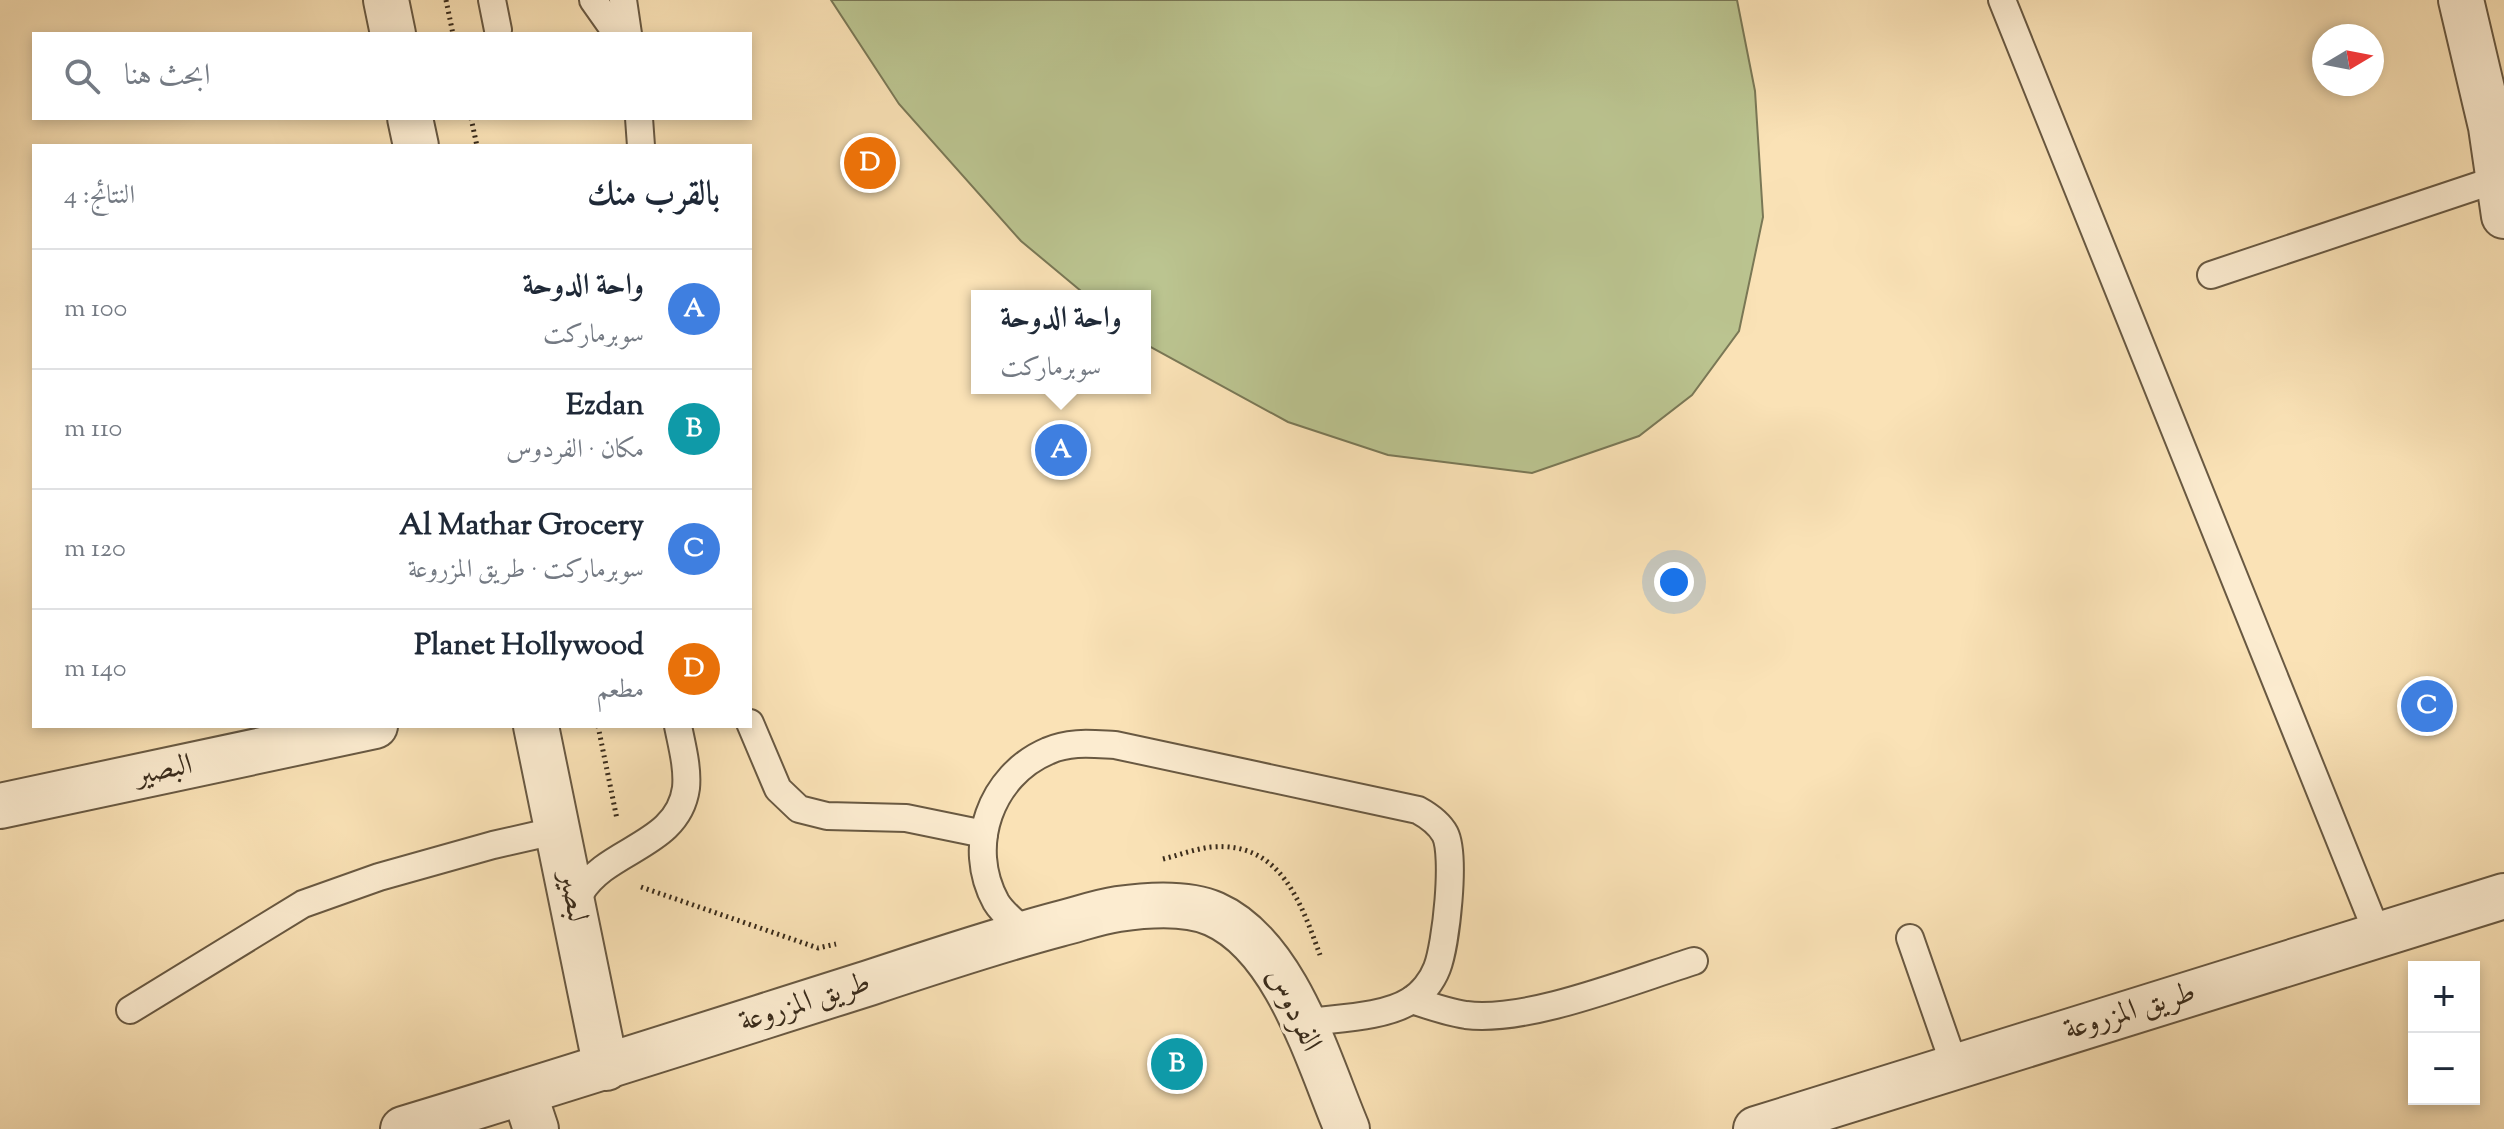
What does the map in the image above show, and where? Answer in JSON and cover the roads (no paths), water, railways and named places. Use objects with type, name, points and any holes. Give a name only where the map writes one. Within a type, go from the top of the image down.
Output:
[{"type":"street","points":[[386,0],[393,32]]},
{"type":"street","points":[[2461,0],[2481,75],[2502,194]]},
{"type":"street","points":[[410,120],[416,144]]},
{"type":"street","name":"البصير","points":[[0,806],[366,728]]},
{"type":"street","name":"لبصير","points":[[536,728],[606,1068]]},
{"type":"street","name":"طريق المزروعة","points":[[1756,1129],[2504,896]]},
{"type":"street","name":"طريق المزروعة","points":[[403,1129],[530,1111],[606,1068],[1026,933],[1117,909],[1185,907],[1212,912]]},
{"type":"street","name":"الفردوس","points":[[1212,912],[1252,940],[1282,978],[1347,1129]]},
{"type":"lane","points":[[492,0],[498,30]]},
{"type":"lane","points":[[593,0],[616,32]]},
{"type":"lane","points":[[623,0],[628,32]]},
{"type":"lane","points":[[2002,0],[2068,183],[2378,935]]},
{"type":"lane","points":[[639,120],[641,144]]},
{"type":"lane","points":[[2211,275],[2502,194]]},
{"type":"lane","points":[[574,909],[582,890],[624,855],[660,834],[673,821],[681,805],[686,770],[678,728]]},
{"type":"lane","points":[[752,728],[778,789],[799,809],[827,816],[906,818],[984,834]]},
{"type":"lane","points":[[1026,933],[996,902],[983,856],[984,834],[989,812],[1013,774],[1051,750],[1073,744],[1115,745],[1418,810],[1434,819],[1445,834],[1451,851],[1451,870],[1437,969],[1427,986],[1412,1000],[1394,1009],[1302,1023]]},
{"type":"lane","points":[[130,1010],[303,904],[379,877],[559,830]]},
{"type":"lane","points":[[1910,938],[1955,1067]]},
{"type":"lane","points":[[1412,1000],[1440,1010],[1468,1015],[1497,1015],[1553,1005],[1694,961]]},
{"type":"place","name":"Planet Hollywood","points":[[870,163]]},
{"type":"place","name":"واحة الدوحة","points":[[1061,450]]},
{"type":"place","name":"Al Mathar Grocery","points":[[2427,706]]},
{"type":"place","name":"Ezdan","points":[[1177,1064]]}]
